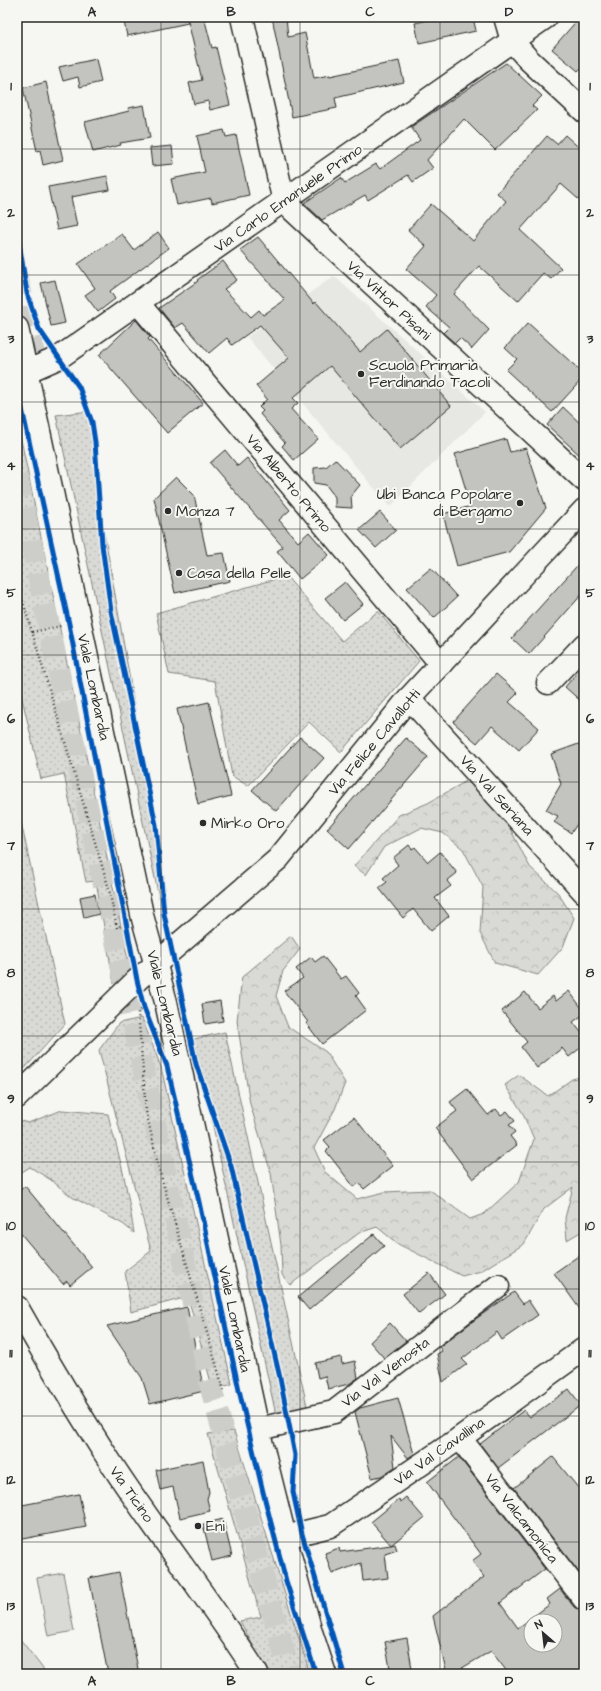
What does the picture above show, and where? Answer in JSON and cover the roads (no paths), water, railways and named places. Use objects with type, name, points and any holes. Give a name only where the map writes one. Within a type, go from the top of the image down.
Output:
[{"type":"street","points":[[242,17],[284,202]]},
{"type":"street","points":[[505,17],[512,41],[529,60],[584,111]]},
{"type":"street","name":"Via Carlo Emanuele Primo","points":[[26,372],[60,357],[284,202],[546,17]]},
{"type":"street","name":"Via Vittor Pisani","points":[[284,202],[584,480]]},
{"type":"street","name":"Via Alberto Primo","points":[[138,303],[441,664]]},
{"type":"street","name":"Viale Lombardia","points":[[17,328],[79,613],[142,919],[166,1002],[258,1429],[285,1537],[311,1632],[325,1674]]},
{"type":"street","name":"Via Felice Cavallotti","points":[[17,1097],[137,980],[278,859],[409,698],[584,510]]},
{"type":"street","points":[[548,683],[584,645]]},
{"type":"street","name":"Via Val Seriana","points":[[409,698],[584,892]]},
{"type":"street","name":"Via Val Venosta","points":[[258,1429],[334,1412],[498,1286]]},
{"type":"street","name":"Via Ticino","points":[[17,1307],[111,1463],[237,1642],[256,1674]]},
{"type":"street","name":"Via Val Cavallina","points":[[285,1537],[330,1526],[460,1438],[584,1349]]},
{"type":"street","name":"Via Valcamonica","points":[[460,1438],[584,1599]]},
{"type":"tunnel","points":[[17,274],[34,354]]},
{"type":"tunnel","points":[[17,476],[212,1392],[290,1674]]},
{"type":"place","name":"Scuola Primaria Ferdinando Tacoli","points":[[361,374]]},
{"type":"place","name":"Ubi Banca Popolare di Bergamo","points":[[520,503]]},
{"type":"place","name":"Monza 7","points":[[168,511]]},
{"type":"place","name":"Casa della Pelle","points":[[179,573]]},
{"type":"place","name":"Mirko Oro","points":[[203,823]]},
{"type":"place","name":"Eni","points":[[198,1526]]}]
